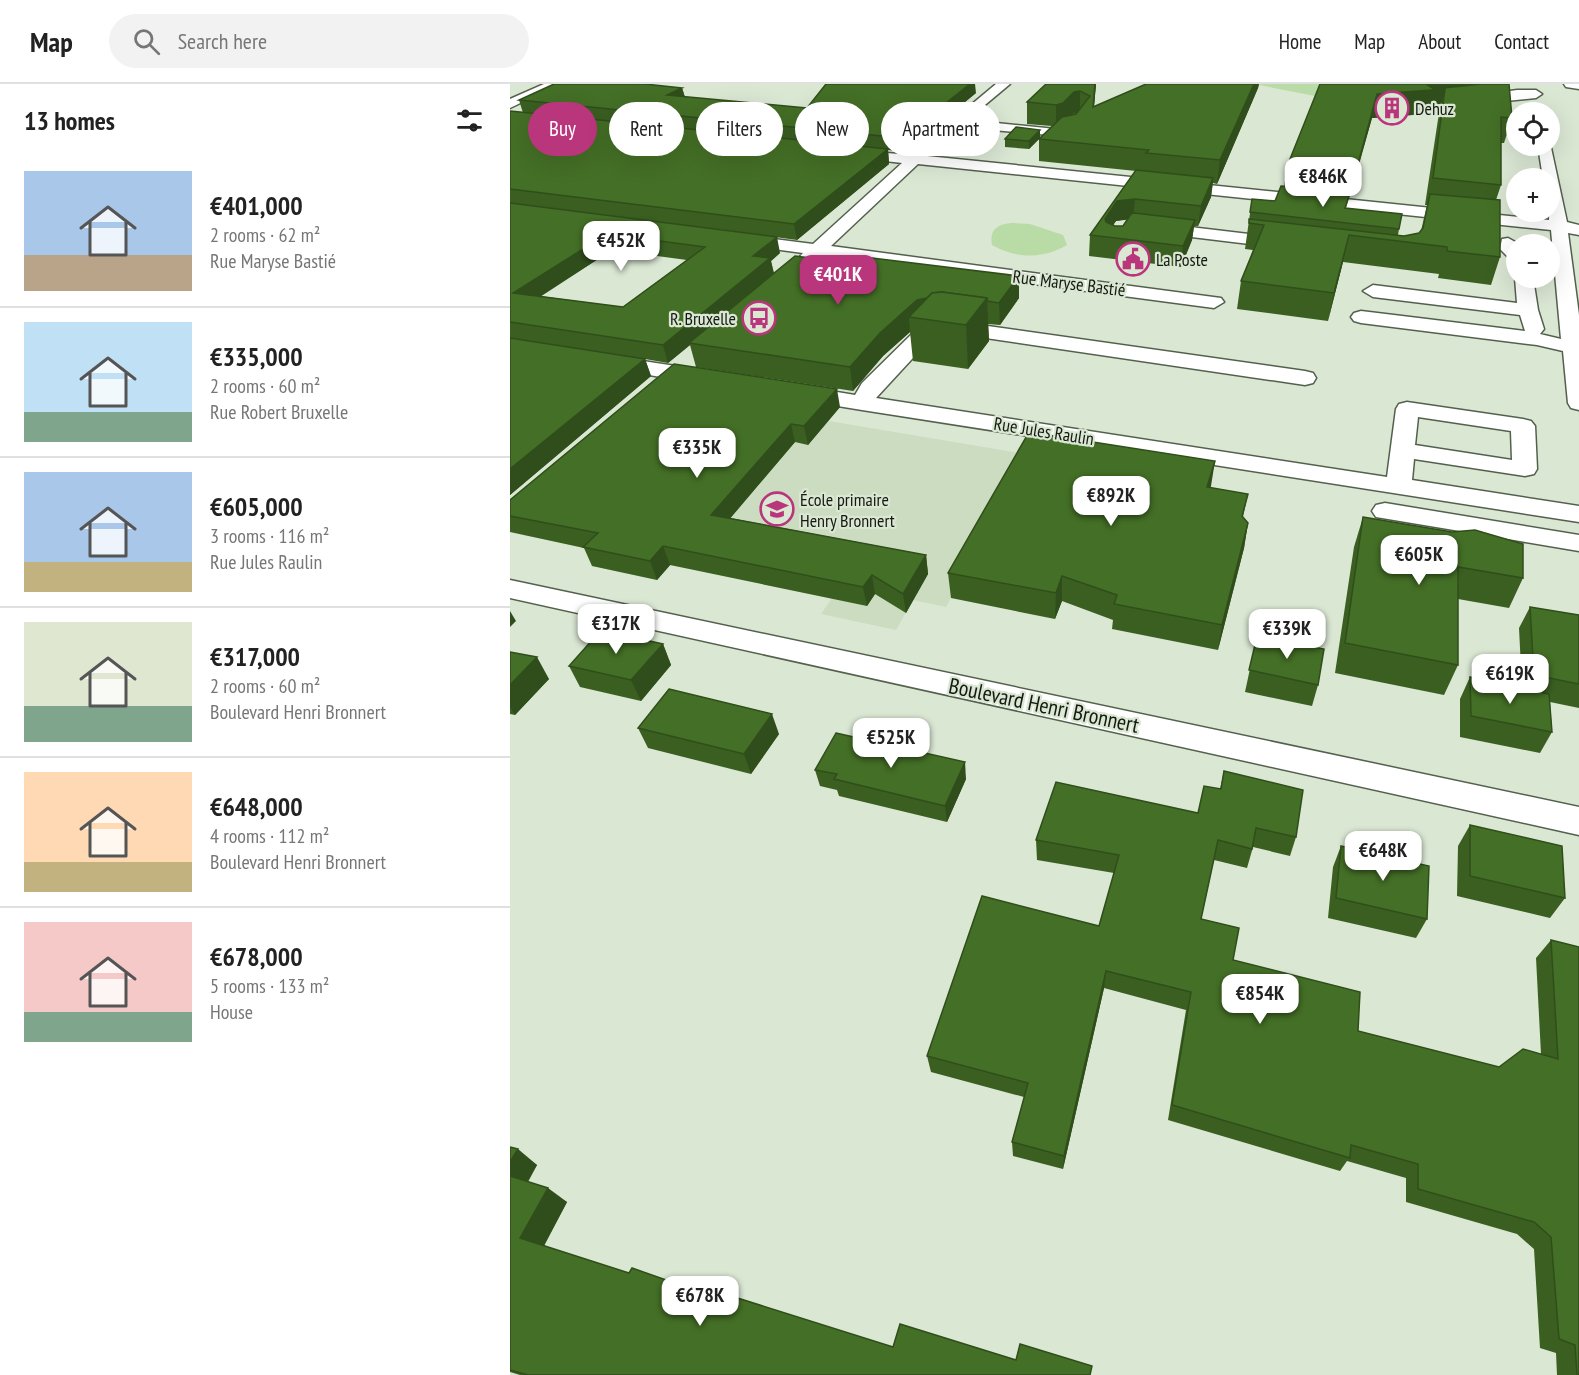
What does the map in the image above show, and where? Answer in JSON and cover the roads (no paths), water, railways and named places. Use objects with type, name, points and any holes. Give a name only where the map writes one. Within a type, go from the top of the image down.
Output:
[{"type":"street","points":[[510,104],[554,84]]},
{"type":"street","points":[[978,86],[1002,84]]},
{"type":"street","points":[[980,102],[1002,84]]},
{"type":"street","points":[[1570,84],[1579,85]]},
{"type":"street","points":[[1449,103],[1517,94],[1536,94]]},
{"type":"street","points":[[1000,127],[1062,132],[1041,148]]},
{"type":"street","points":[[788,276],[918,156]]},
{"type":"street","points":[[956,156],[1579,230]]},
{"type":"street","points":[[1547,156],[1559,226],[1570,329],[1577,349],[1579,403]]},
{"type":"street","points":[[1408,231],[1411,210]]},
{"type":"street","points":[[1133,226],[1293,236],[1313,246]]},
{"type":"street","name":"Rue Maryse Bastié","points":[[723,237],[1214,302]]},
{"type":"street","points":[[1486,240],[1506,246]]},
{"type":"street","points":[[1525,288],[1528,310],[1537,339]]},
{"type":"street","points":[[1373,291],[1528,310]]},
{"type":"street","points":[[1360,317],[1537,339],[1577,349]]},
{"type":"street","points":[[862,403],[870,388],[928,328],[945,326],[1305,378]]},
{"type":"street","points":[[653,390],[696,354]]},
{"type":"street","points":[[579,357],[728,381]]},
{"type":"street","name":"Rue Jules Raulin","points":[[772,388],[1579,514]]},
{"type":"street","points":[[1399,486],[1407,409],[1523,426],[1526,469],[1403,450]]},
{"type":"street","points":[[1385,512],[1579,543]]},
{"type":"street","name":"Boulevard Henri Bronnert","points":[[510,589],[1579,821]]},
{"type":"place","name":"Dehuz","points":[[1392,108]]},
{"type":"place","name":"La Poste","points":[[1133,259]]},
{"type":"place","name":"R. Bruxelle","points":[[759,318]]},
{"type":"place","name":"École primaire Henry Bronnert","points":[[777,509]]}]
